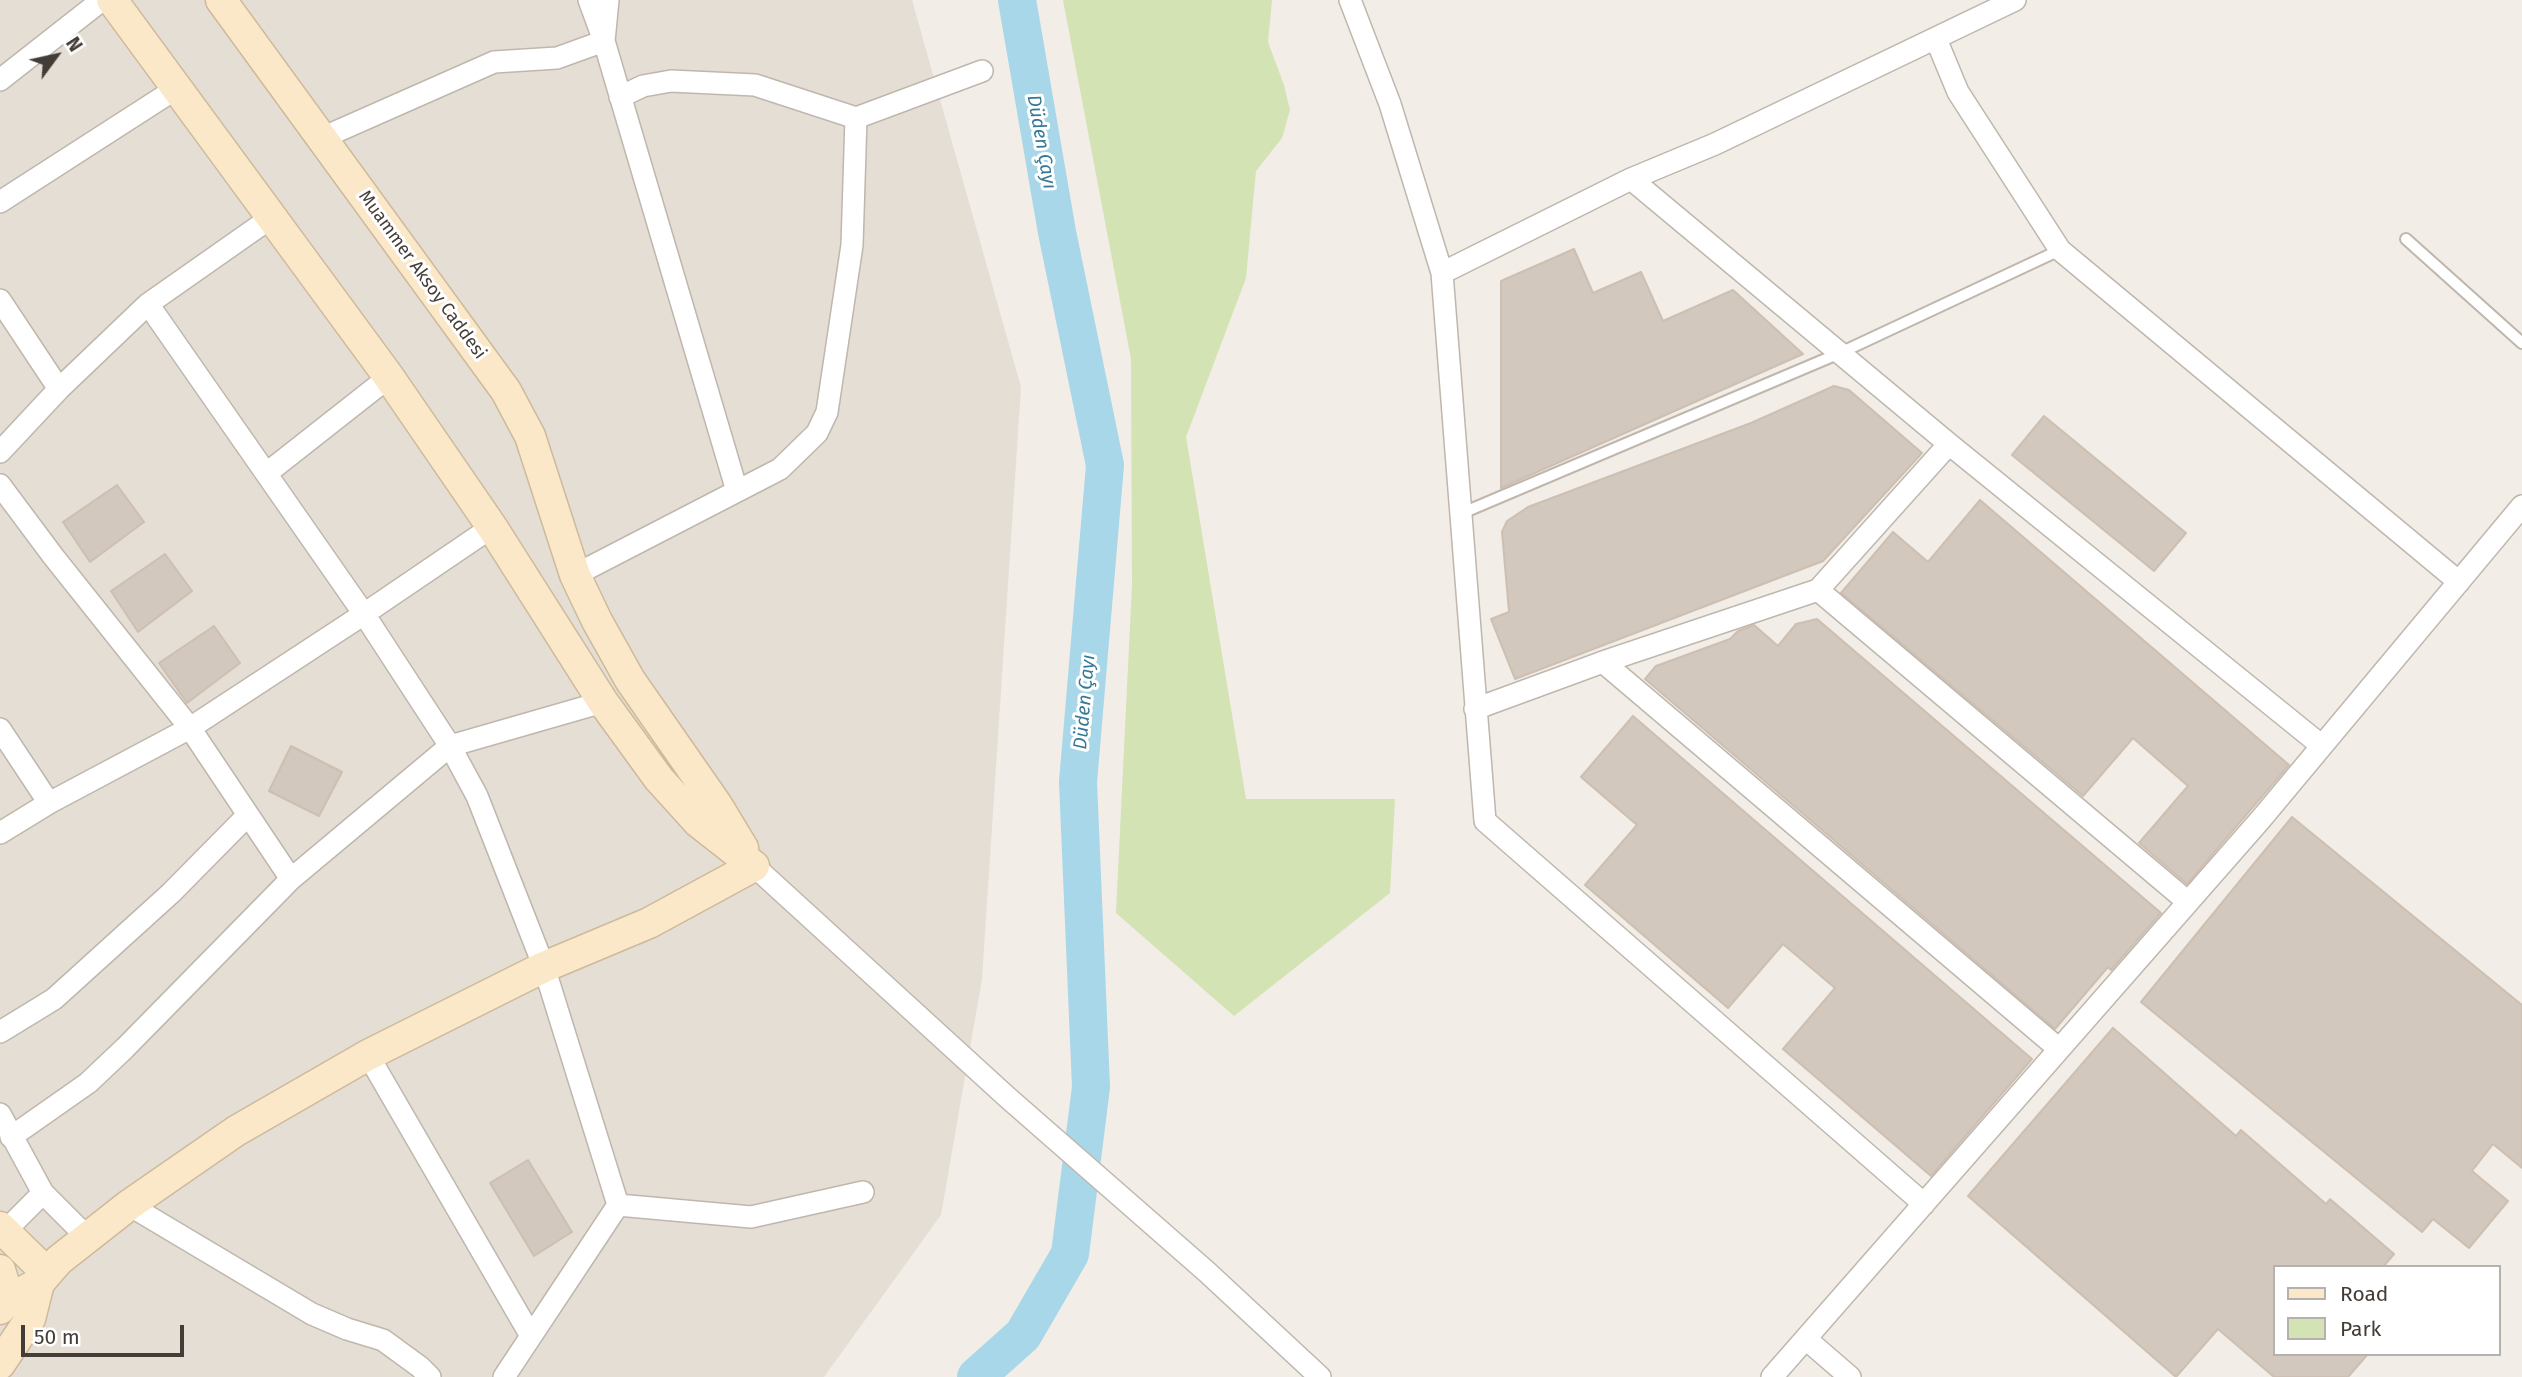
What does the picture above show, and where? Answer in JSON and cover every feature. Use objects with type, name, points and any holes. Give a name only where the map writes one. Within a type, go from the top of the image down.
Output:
[{"type":"main road","points":[[0,1270],[5,1304],[129,1205],[236,1131],[368,1055],[544,967],[649,923],[754,866],[698,822],[659,779],[603,702],[492,527],[389,377],[112,0]]},
{"type":"main road","name":"Muammer Aksoy Caddesi","points":[[221,0],[506,391],[530,436],[575,575],[629,680],[717,805],[754,866]]},
{"type":"main road","points":[[1,1239],[42,1275]]},
{"type":"main road","points":[[0,1364],[30,1319],[42,1275]]},
{"type":"street","points":[[0,80],[102,0]]},
{"type":"street","points":[[589,0],[604,41],[737,492]]},
{"type":"street","points":[[604,41],[608,0]]},
{"type":"street","points":[[1350,0],[1390,104],[1442,273],[1485,821],[1924,1203]]},
{"type":"street","points":[[1442,273],[1631,179],[1715,144],[2015,0]]},
{"type":"street","points":[[1936,39],[1958,92],[2060,250],[2459,582]]},
{"type":"street","points":[[322,138],[494,62],[557,58],[604,41]]},
{"type":"street","points":[[620,97],[643,86],[671,81],[755,85],[856,118],[982,71]]},
{"type":"street","points":[[0,202],[177,88]]},
{"type":"street","points":[[575,575],[780,469],[817,433],[827,412],[852,245],[856,118]]},
{"type":"street","points":[[1631,179],[1949,444],[2322,746]]},
{"type":"street","points":[[0,452],[59,389],[148,304],[272,217]]},
{"type":"street","points":[[0,300],[59,389]]},
{"type":"street","points":[[148,304],[364,614],[450,746],[477,796],[544,967],[618,1205]]},
{"type":"street","points":[[267,473],[389,377]]},
{"type":"street","points":[[1475,709],[1603,662],[1818,590],[1949,444]]},
{"type":"street","points":[[0,485],[190,728],[291,879]]},
{"type":"street","points":[[1772,1377],[2188,902],[2522,506]]},
{"type":"street","points":[[0,833],[49,803],[190,728],[492,527]]},
{"type":"street","points":[[1818,590],[2188,902]]},
{"type":"street","points":[[1603,662],[2059,1049]]},
{"type":"street","points":[[11,1137],[88,1083],[291,879],[450,746],[603,702]]},
{"type":"street","points":[[0,729],[49,803]]},
{"type":"street","points":[[0,1032],[54,999],[172,893],[248,815]]},
{"type":"street","points":[[754,866],[1320,1377]]},
{"type":"street","points":[[368,1055],[531,1336]]},
{"type":"street","points":[[0,1114],[43,1194],[87,1237]]},
{"type":"street","points":[[618,1205],[751,1217],[863,1192]]},
{"type":"street","points":[[1,1239],[43,1194]]},
{"type":"street","points":[[129,1205],[312,1314],[383,1340],[430,1377]]},
{"type":"street","points":[[504,1377],[618,1205]]},
{"type":"street","points":[[1806,1339],[1850,1377]]},
{"type":"lane","points":[[2406,239],[2522,343]]},
{"type":"lane","points":[[1460,514],[1840,353],[2060,250]]},
{"type":"shaded area","points":[[0,0],[912,0],[1021,387],[982,979],[941,1215],[824,1377],[0,1377]]},
{"type":"green space","points":[[1063,0],[1272,0],[1268,42],[1290,110],[1282,138],[1256,171],[1246,278],[1186,437],[1246,799],[1395,799],[1390,893],[1234,1016],[1116,913],[1132,585],[1131,359]]},
{"type":"building","points":[[1574,249],[1593,293],[1641,272],[1663,321],[1733,290],[1803,354],[1501,488],[1501,281]]},
{"type":"building","points":[[1834,386],[1849,390],[1922,453],[1823,561],[1515,679],[1491,619],[1509,612],[1502,532],[1507,521],[1528,507],[1751,423]]},
{"type":"building","points":[[2044,416],[2186,533],[2154,571],[2012,455]]},
{"type":"building","points":[[117,485],[144,522],[90,562],[63,522]]},
{"type":"building","points":[[1980,500],[2289,765],[2187,884],[2139,843],[2188,786],[2133,738],[2083,796],[1841,593],[1893,532],[1928,562]]},
{"type":"building","points":[[165,554],[192,591],[138,632],[111,591]]},
{"type":"building","points":[[1817,619],[2161,913],[2111,970],[2108,967],[2055,1029],[1645,679],[1656,666],[1730,639],[1738,631],[1754,625],[1778,646],[1796,624]]},
{"type":"building","points":[[214,626],[240,663],[187,703],[159,663]]},
{"type":"building","points":[[1633,716],[2032,1059],[1931,1176],[1783,1049],[1835,988],[1783,944],[1728,1008],[1585,885],[1637,825],[1581,777]]},
{"type":"building","points":[[291,746],[342,772],[319,816],[269,791]]},
{"type":"building","points":[[2292,817],[2522,1005],[2522,1168],[2493,1144],[2472,1171],[2508,1201],[2469,1248],[2433,1219],[2422,1232],[2141,1002]]},
{"type":"building","points":[[2113,1028],[2236,1136],[2241,1130],[2326,1204],[2330,1199],[2394,1254],[2385,1265],[2274,1265],[2274,1356],[2366,1356],[2348,1377],[2274,1377],[2218,1329],[2176,1377],[1968,1196]]},
{"type":"building","points":[[528,1160],[572,1232],[534,1256],[490,1183]]},
{"type":"waterway","name":"Düden Çayı","points":[[976,1377],[1023,1335],[1070,1254],[1091,1087],[1078,782],[1105,465],[1057,232],[1017,0]]}]
